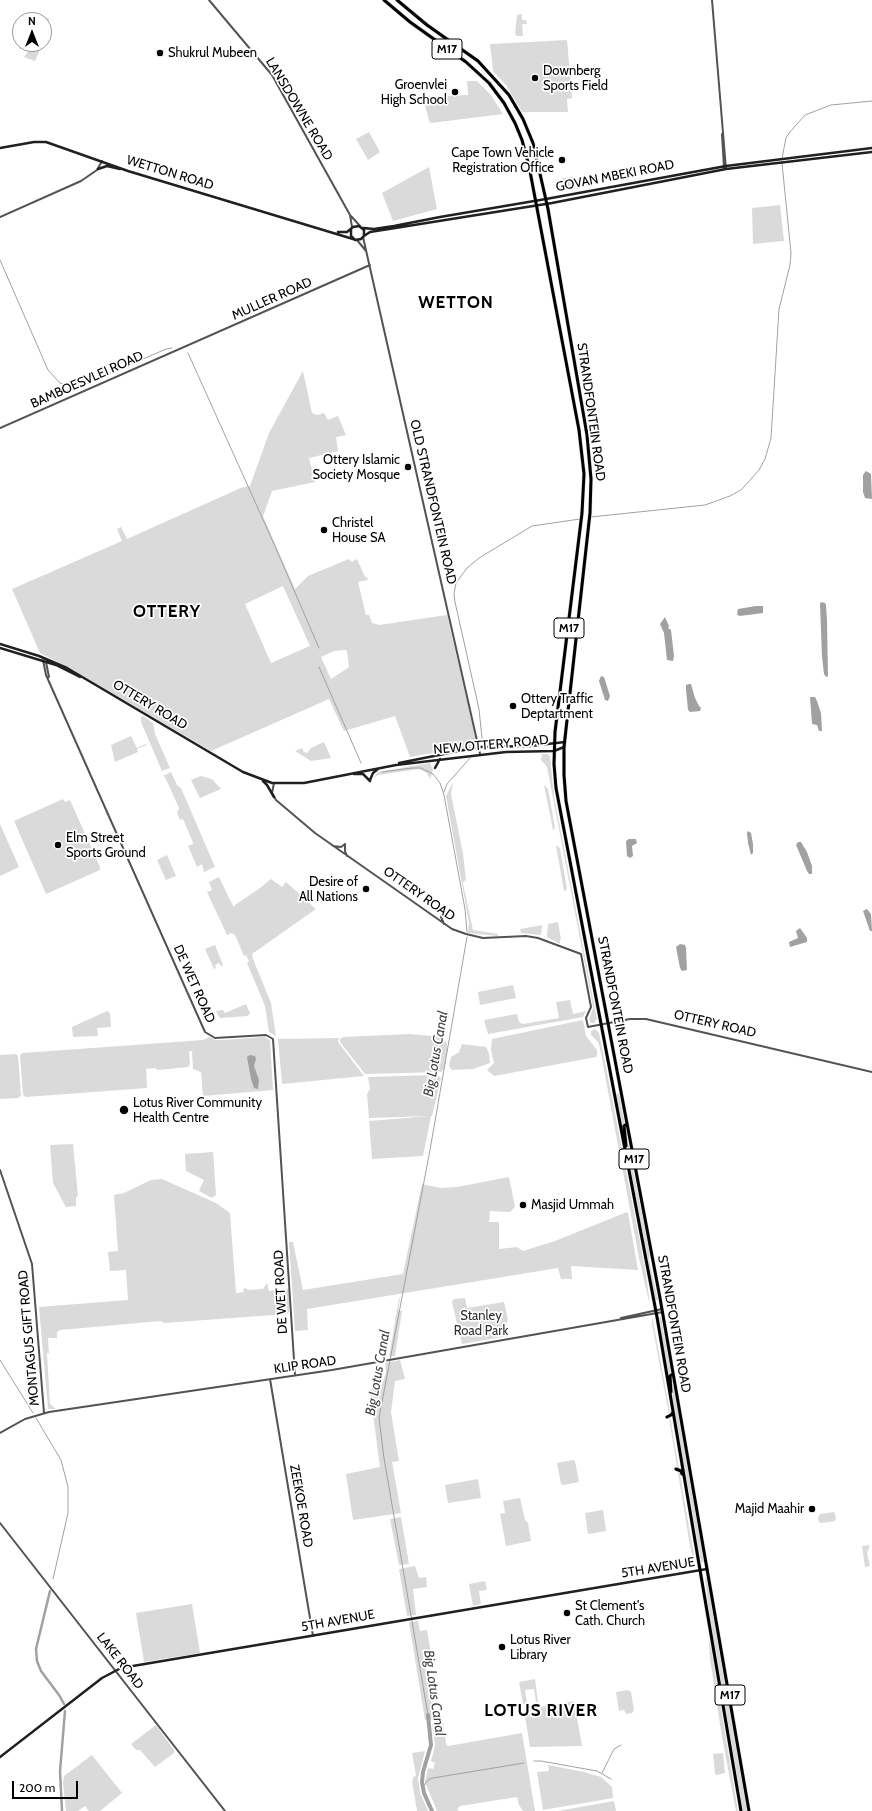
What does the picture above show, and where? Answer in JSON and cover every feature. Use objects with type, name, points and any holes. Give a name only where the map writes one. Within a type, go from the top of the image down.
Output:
[{"type":"main road","name":"M17","points":[[384,0],[410,22],[469,65],[496,91],[515,123],[522,140],[536,201]]},
{"type":"main road","name":"M17","points":[[397,0],[427,25],[474,57],[504,88],[523,120],[533,143],[546,199]]},
{"type":"main road","name":"WETTON ROAD","points":[[0,148],[42,141],[122,169],[353,239]]},
{"type":"main road","name":"GOVAN MBEKI ROAD","points":[[364,236],[370,232],[546,204],[725,168],[778,163],[872,148]]},
{"type":"main road","name":"GOVAN MBEKI ROAD","points":[[362,227],[374,229],[389,227],[468,211],[536,201],[779,159],[784,161],[872,152]]},
{"type":"main road","points":[[98,169],[107,166],[122,169]]},
{"type":"main road","name":"STRANDFONTEIN ROAD","points":[[546,199],[589,452],[591,489],[590,513],[564,747],[564,775],[568,813],[663,1311],[749,1811]]},
{"type":"main road","name":"STRANDFONTEIN ROAD","points":[[536,201],[580,438],[584,474],[582,513],[554,751],[558,798],[656,1312],[741,1811]]},
{"type":"main road","points":[[355,226],[362,227],[364,236],[357,240],[353,239],[350,234],[352,229],[355,226]]},
{"type":"main road","name":"WETTON ROAD","points":[[334,232],[345,232],[352,229]]},
{"type":"main road","name":"OTTERY ROAD","points":[[0,644],[44,657],[47,660],[86,679],[243,772],[274,783]]},
{"type":"main road","name":"OTTERY ROAD","points":[[0,648],[42,661],[47,660]]},
{"type":"main road","name":"NEW OTTERY ROAD","points":[[274,783],[304,783],[479,747],[555,744],[565,742]]},
{"type":"main road","name":"NEW OTTERY ROAD","points":[[396,764],[513,751],[554,751],[564,747]]},
{"type":"main road","points":[[435,768],[441,758]]},
{"type":"main road","points":[[346,774],[363,774],[370,781],[373,773],[381,768]]},
{"type":"main road","points":[[260,779],[267,785],[274,797]]},
{"type":"main road","points":[[626,1156],[623,1128],[627,1124]]},
{"type":"main road","points":[[667,1417],[671,1415],[673,1409],[670,1376],[673,1374]]},
{"type":"main road","points":[[676,1468],[681,1471],[685,1479]]},
{"type":"main road","name":"5TH AVENUE","points":[[0,1757],[115,1670],[131,1666],[707,1570]]},
{"type":"street","name":"LANSDOWNE ROAD","points":[[209,0],[272,75],[350,215],[362,227]]},
{"type":"street","points":[[712,0],[725,168]]},
{"type":"street","points":[[0,217],[82,181],[98,169],[102,161]]},
{"type":"street","name":"LANSDOWNE ROAD","points":[[350,215],[352,229]]},
{"type":"street","name":"OLD STRANDFONTEIN ROAD","points":[[364,236],[480,754]]},
{"type":"street","name":"OLD STRANDFONTEIN ROAD","points":[[357,240],[367,254]]},
{"type":"street","name":"MULLER ROAD","points":[[181,349],[370,265]]},
{"type":"street","name":"BAMBOESVLEI ROAD","points":[[0,428],[181,349]]},
{"type":"street","points":[[42,661],[44,657]]},
{"type":"street","name":"DE WET ROAD","points":[[47,660],[49,680]]},
{"type":"street","name":"DE WET ROAD","points":[[42,661],[49,680],[205,1032],[215,1038],[266,1035],[273,1039],[296,1375]]},
{"type":"street","points":[[274,783],[272,792],[274,797]]},
{"type":"street","name":"OTTERY ROAD","points":[[274,797],[278,803],[330,845],[445,925],[469,935],[493,939],[534,937],[581,954],[591,1007],[586,1018],[588,1027],[635,1019],[656,1020],[872,1072]]},
{"type":"street","points":[[330,845],[341,847],[345,844],[345,851],[348,857]]},
{"type":"street","points":[[445,906],[441,917],[445,925]]},
{"type":"street","name":"MONTAGUS GIFT ROAD","points":[[0,1170],[32,1264],[44,1413]]},
{"type":"street","name":"KLIP ROAD","points":[[0,1433],[32,1416],[44,1413],[389,1360],[663,1311]]},
{"type":"street","name":"ZEEKOE ROAD","points":[[270,1379],[313,1636]]},
{"type":"street","name":"LAKE ROAD","points":[[0,1523],[225,1811]]},
{"type":"green space","points":[[522,14],[522,20],[526,20],[527,24],[522,24],[523,36],[517,36],[515,34],[517,15]]},
{"type":"green space","name":"Downberg Sports Field","points":[[567,40],[572,98],[567,99],[568,112],[522,112],[506,85],[493,71],[490,44]]},
{"type":"green space","points":[[28,52],[39,52],[35,61],[24,57]]},
{"type":"green space","points":[[467,81],[477,81],[491,95],[503,114],[431,123],[429,121],[423,97],[468,95]]},
{"type":"green space","points":[[369,132],[380,152],[368,160],[356,139]]},
{"type":"green space","points":[[429,167],[437,209],[393,221],[382,193]]},
{"type":"green space","points":[[573,177],[575,189],[563,190],[562,178]]},
{"type":"green space","points":[[780,205],[784,241],[753,244],[752,208]]},
{"type":"green space","points":[[303,371],[312,413],[317,415],[324,413],[328,420],[338,416],[346,435],[336,437],[338,451],[309,458],[315,482],[272,491],[263,516],[295,589],[308,576],[349,559],[352,562],[357,559],[365,577],[367,577],[368,580],[358,582],[366,615],[369,615],[372,623],[379,625],[447,615],[476,740],[473,746],[410,757],[395,716],[344,731],[329,699],[211,751],[71,669],[40,653],[12,589],[122,541],[117,529],[121,527],[127,539],[243,487],[250,486],[269,433]],"holes":[[[283,586],[310,646],[271,663],[245,604]],[[334,651],[347,651],[349,667],[331,679],[321,657]]]},
{"type":"green space","points":[[143,716],[153,723],[155,734],[170,768],[162,771],[141,722],[141,717]]},
{"type":"green space","points":[[131,736],[137,748],[146,744],[147,745],[137,749],[138,752],[115,762],[111,745]]},
{"type":"green space","points":[[324,742],[331,758],[311,761],[295,751],[302,748],[304,752],[307,753],[311,748]]},
{"type":"green space","points":[[542,754],[547,754],[550,756],[554,796],[597,1019],[594,1023],[591,1023],[589,1019],[593,1008],[592,1001],[547,767],[541,760]]},
{"type":"green space","points":[[430,763],[433,770],[430,779],[427,773],[419,769],[378,775],[373,778],[378,772]]},
{"type":"green space","points":[[171,772],[177,785],[181,788],[215,867],[204,872],[202,864],[197,867],[188,846],[193,844],[192,840],[183,819],[180,820],[177,813],[179,808],[165,777],[163,776]]},
{"type":"green space","points":[[201,776],[212,779],[221,789],[200,798],[191,780]]},
{"type":"green space","points":[[453,782],[451,794],[463,854],[466,880],[463,884],[473,930],[498,934],[498,936],[468,933],[469,923],[446,796]]},
{"type":"green space","points":[[544,785],[548,789],[555,828],[553,830]]},
{"type":"green space","name":"Elm Street Sports Ground","points":[[63,799],[65,802],[70,800],[100,870],[46,894],[14,821]]},
{"type":"green space","points":[[0,824],[19,867],[0,876]]},
{"type":"green space","points":[[556,846],[560,849],[567,889],[565,891],[564,891]]},
{"type":"green space","points":[[167,855],[176,876],[166,880],[157,860]]},
{"type":"green space","points":[[219,877],[233,906],[271,879],[282,887],[286,882],[316,909],[252,954],[271,1003],[276,1036],[269,1032],[265,1006],[247,963],[249,961],[246,955],[244,956],[235,935],[232,933],[227,935],[207,892],[212,890],[209,882]]},
{"type":"green space","points":[[558,922],[561,939],[560,944],[547,937],[548,924]]},
{"type":"green space","points":[[542,925],[541,935],[521,933],[520,929]]},
{"type":"green space","points":[[215,945],[223,965],[221,966],[219,963],[215,965],[216,968],[214,969],[205,949]]},
{"type":"green space","points":[[513,985],[516,998],[480,1005],[478,992]]},
{"type":"green space","points":[[570,1000],[573,1014],[586,1011],[583,1017],[488,1034],[484,1020],[517,1014],[519,1022],[523,1024],[559,1018],[556,1002]]},
{"type":"green space","points":[[246,1004],[250,1013],[248,1016],[220,1018],[216,1011],[223,1010],[225,1013]]},
{"type":"green space","points":[[107,1011],[110,1013],[111,1027],[97,1028],[98,1036],[73,1037],[72,1027]]},
{"type":"green space","points":[[583,1020],[586,1036],[597,1050],[596,1057],[494,1076],[487,1070],[494,1063],[491,1050],[492,1039]]},
{"type":"green space","points":[[595,1029],[599,1033],[606,1067],[646,1273],[650,1306],[639,1258],[600,1048],[598,1042],[591,1035],[591,1031]]},
{"type":"green space","points":[[410,1034],[443,1037],[447,1044],[447,1051],[444,1069],[441,1072],[365,1074],[340,1042],[340,1039],[343,1037]]},
{"type":"green space","points":[[209,1037],[216,1040],[223,1040],[264,1037],[270,1040],[273,1090],[203,1096],[201,1072],[193,1069],[192,1051],[189,1051],[190,1064],[188,1067],[158,1070],[155,1068],[146,1069],[147,1088],[26,1097],[23,1095],[20,1055],[23,1053],[203,1040]]},
{"type":"green space","points":[[339,1038],[338,1042],[364,1076],[282,1084],[278,1039]]},
{"type":"green space","points":[[462,1044],[486,1047],[489,1053],[490,1063],[473,1069],[452,1070],[449,1066],[451,1057],[459,1052]]},
{"type":"green space","points":[[16,1054],[18,1056],[21,1096],[18,1098],[0,1099],[0,1055]]},
{"type":"green space","points":[[437,1075],[441,1078],[432,1116],[369,1118],[367,1094],[370,1089],[368,1077]]},
{"type":"green space","points":[[619,1093],[625,1124],[622,1127],[616,1094]]},
{"type":"green space","points":[[431,1116],[423,1156],[372,1159],[369,1121]]},
{"type":"green space","points":[[625,1127],[658,1300],[655,1301],[628,1157]]},
{"type":"green space","points":[[73,1144],[78,1196],[76,1197],[76,1206],[66,1207],[53,1183],[50,1145]]},
{"type":"green space","points":[[213,1152],[216,1195],[212,1198],[199,1191],[204,1180],[186,1171],[185,1154]]},
{"type":"green space","points":[[509,1177],[515,1207],[510,1212],[490,1211],[489,1222],[499,1222],[499,1249],[517,1247],[523,1251],[555,1241],[627,1212],[638,1270],[571,1266],[572,1279],[561,1279],[558,1268],[307,1309],[308,1330],[295,1331],[289,1242],[293,1242],[303,1290],[403,1274],[422,1184],[441,1188],[457,1187]]},
{"type":"green space","points":[[162,1179],[216,1203],[230,1213],[236,1293],[244,1292],[243,1289],[246,1288],[248,1290],[263,1289],[267,1283],[269,1291],[289,1289],[289,1312],[287,1314],[164,1323],[161,1321],[60,1330],[57,1332],[57,1338],[48,1338],[49,1353],[47,1353],[50,1404],[56,1409],[48,1409],[39,1307],[128,1300],[126,1270],[110,1271],[108,1252],[118,1251],[114,1195],[124,1193],[151,1180]]},
{"type":"green space","points":[[399,1298],[398,1310],[402,1311],[395,1356],[389,1357]]},
{"type":"green space","name":"Stanley Road Park","points":[[465,1298],[467,1308],[504,1302],[508,1320],[506,1324],[508,1336],[462,1344],[452,1302],[454,1299]]},
{"type":"green space","points":[[652,1316],[670,1412],[669,1414],[652,1324]]},
{"type":"green space","points":[[661,1317],[671,1373],[668,1377],[659,1318]]},
{"type":"green space","points":[[400,1360],[405,1379],[395,1381],[391,1412],[399,1461],[392,1462],[401,1513],[353,1520],[346,1474],[380,1467],[370,1392],[372,1389],[381,1387],[386,1372],[385,1363]]},
{"type":"green space","points":[[672,1376],[704,1562],[701,1562],[673,1403]]},
{"type":"green space","points":[[670,1417],[695,1559],[693,1558],[690,1546]]},
{"type":"green space","points":[[573,1460],[575,1461],[579,1482],[563,1485],[561,1484],[557,1463]]},
{"type":"green space","points":[[478,1479],[481,1498],[448,1503],[445,1485]]},
{"type":"green space","points":[[520,1498],[525,1520],[528,1523],[531,1541],[506,1546],[500,1514],[505,1513],[503,1501]]},
{"type":"green space","points":[[603,1510],[606,1531],[588,1534],[585,1513]]},
{"type":"green space","points":[[834,1512],[836,1518],[835,1521],[819,1522],[818,1518],[820,1514]]},
{"type":"green space","points":[[401,1517],[409,1564],[399,1565],[390,1519]]},
{"type":"green space","points":[[870,1545],[867,1553],[870,1566],[865,1567],[862,1546]]},
{"type":"green space","points":[[415,1566],[419,1578],[426,1577],[427,1587],[413,1589],[416,1615],[407,1616],[399,1569]]},
{"type":"green space","points":[[705,1577],[707,1579],[747,1811],[743,1811],[709,1613]]},
{"type":"green space","points":[[485,1581],[487,1590],[479,1591],[481,1604],[473,1606],[469,1584]]},
{"type":"green space","points":[[192,1604],[200,1653],[144,1662],[136,1613]]},
{"type":"green space","points":[[418,1621],[420,1631],[427,1630],[433,1667],[426,1668],[434,1719],[425,1720],[409,1622]]},
{"type":"green space","points":[[709,1642],[738,1811],[736,1811],[722,1737],[710,1659]]},
{"type":"green space","points":[[535,1679],[538,1702],[536,1702],[534,1689],[525,1690],[527,1704],[523,1704],[519,1682]]},
{"type":"green space","points":[[628,1690],[631,1692],[634,1710],[632,1713],[626,1714],[624,1710],[619,1711],[616,1692]]},
{"type":"green space","points":[[574,1701],[582,1746],[530,1747],[524,1710]]},
{"type":"green space","points":[[443,1722],[446,1744],[448,1746],[522,1733],[535,1811],[523,1811],[519,1805],[517,1797],[460,1806],[457,1809],[459,1811],[437,1811],[425,1782],[428,1768],[433,1769],[435,1763],[431,1761],[435,1746],[432,1723]]},
{"type":"green space","points":[[156,1725],[174,1750],[174,1753],[155,1767],[140,1750],[136,1750],[131,1744]]},
{"type":"green space","points":[[425,1751],[418,1778],[420,1793],[428,1811],[417,1811],[412,1781],[413,1777],[416,1776],[412,1753]]},
{"type":"green space","points":[[723,1753],[725,1773],[717,1775],[715,1774],[713,1754]]},
{"type":"green space","points":[[92,1755],[122,1793],[100,1811],[89,1811],[85,1806],[78,1811],[66,1811],[63,1783],[64,1776]]},
{"type":"green space","points":[[548,1765],[601,1777],[612,1787],[613,1798],[543,1810],[537,1772],[549,1771]]},
{"type":"green space","points":[[614,1801],[616,1811],[558,1811]]},
{"type":"shaded area","points":[[866,471],[871,474],[872,499],[865,498],[863,492],[863,475]]},
{"type":"shaded area","points":[[821,602],[825,603],[826,605],[827,620],[828,676],[826,677],[824,674],[822,657]]},
{"type":"shaded area","points":[[763,606],[763,613],[739,616],[737,614],[738,609]]},
{"type":"shaded area","points":[[665,617],[669,626],[668,628],[671,630],[674,656],[673,661],[667,660],[664,633],[660,624]]},
{"type":"shaded area","points":[[601,676],[604,677],[610,696],[608,701],[605,700],[599,681]]},
{"type":"shaded area","points":[[691,684],[695,698],[701,708],[700,711],[690,712],[688,710],[686,685]]},
{"type":"shaded area","points":[[810,697],[815,697],[817,701],[821,713],[822,731],[819,731],[817,725],[812,724]]},
{"type":"shaded area","points":[[748,831],[751,833],[753,844],[753,853],[751,855],[748,843]]},
{"type":"shaded area","points":[[629,839],[636,839],[637,843],[632,846],[633,856],[630,858],[627,856],[626,841]]},
{"type":"shaded area","points":[[798,842],[801,842],[807,852],[812,866],[812,874],[809,874],[807,871],[796,845]]},
{"type":"shaded area","points":[[867,909],[871,914],[872,931],[870,931],[863,911]]},
{"type":"shaded area","points":[[800,928],[807,938],[807,942],[790,947],[789,942],[798,938],[796,931]]},
{"type":"shaded area","points":[[680,944],[685,945],[686,948],[687,970],[682,971],[680,968],[676,947]]},
{"type":"shaded area","points":[[250,1055],[255,1056],[256,1059],[254,1066],[259,1080],[258,1089],[254,1088],[251,1079],[247,1057]]},
{"type":"waterway","points":[[782,158],[786,138],[805,115],[831,105],[872,101]]},
{"type":"waterway","points":[[591,517],[705,505],[730,496],[741,490],[759,470],[765,459],[771,438],[779,309],[790,265],[791,253],[782,163]]},
{"type":"waterway","points":[[0,260],[48,370],[60,383],[71,386],[83,385],[166,349],[172,348]]},
{"type":"waterway","points":[[188,353],[319,648]]},
{"type":"waterway","points":[[482,738],[479,709],[455,602],[454,594],[456,583],[467,568],[479,558],[532,526],[580,519]]},
{"type":"waterway","points":[[319,667],[361,763]]},
{"type":"waterway","points":[[444,792],[447,784],[470,758]]},
{"type":"waterway","name":"Big Lotus Canal","points":[[382,772],[421,768],[433,774],[440,783],[444,795],[465,909],[467,932]]},
{"type":"waterway","name":"Big Lotus Canal","points":[[428,1715],[384,1458],[379,1418],[430,1150],[467,937]]},
{"type":"waterway","points":[[0,1360],[33,1413]]},
{"type":"waterway","points":[[36,1418],[61,1460],[68,1487],[68,1513],[53,1579]]},
{"type":"waterway","points":[[50,1591],[36,1649],[37,1661],[41,1671],[64,1704]]},
{"type":"waterway","points":[[62,1811],[60,1771],[65,1711]]},
{"type":"waterway","name":"Big Lotus Canal","points":[[428,1715],[431,1745],[423,1772],[422,1782],[424,1793],[432,1811]]},
{"type":"waterway","points":[[602,1773],[614,1749],[621,1745]]},
{"type":"waterway","points":[[534,1761],[597,1771],[611,1779]]},
{"type":"waterway","points":[[423,1787],[429,1779],[433,1778],[524,1763]]},
{"type":"place","name":"Shukrul Mubeen","points":[[160,53]]},
{"type":"place","name":"Downberg Sports Field","points":[[535,78]]},
{"type":"place","name":"Groenvlei High School","points":[[455,92]]},
{"type":"place","name":"Cape Town Vehicle Registration Office","points":[[562,160]]},
{"type":"place","name":"Ottery Islamic Society Mosque","points":[[408,467]]},
{"type":"place","name":"Christel House SA","points":[[324,530]]},
{"type":"place","name":"Ottery Traffic Deptartment","points":[[513,706]]},
{"type":"place","name":"Elm Street Sports Ground","points":[[58,845]]},
{"type":"place","name":"Desire of All Nations","points":[[366,889]]},
{"type":"place","name":"Lotus River Community Health Centre","points":[[124,1110]]},
{"type":"place","name":"Masjid Ummah","points":[[523,1205]]},
{"type":"place","name":"Majid Maahir","points":[[812,1509]]},
{"type":"place","name":"St Clement's Cath. Church","points":[[567,1613]]},
{"type":"place","name":"Lotus River Library","points":[[502,1647]]},
{"type":"district","name":"WETTON","points":[[456,303]]},
{"type":"district","name":"OTTERY","points":[[167,612]]},
{"type":"district","name":"LOTUS RIVER","points":[[541,1711]]}]
